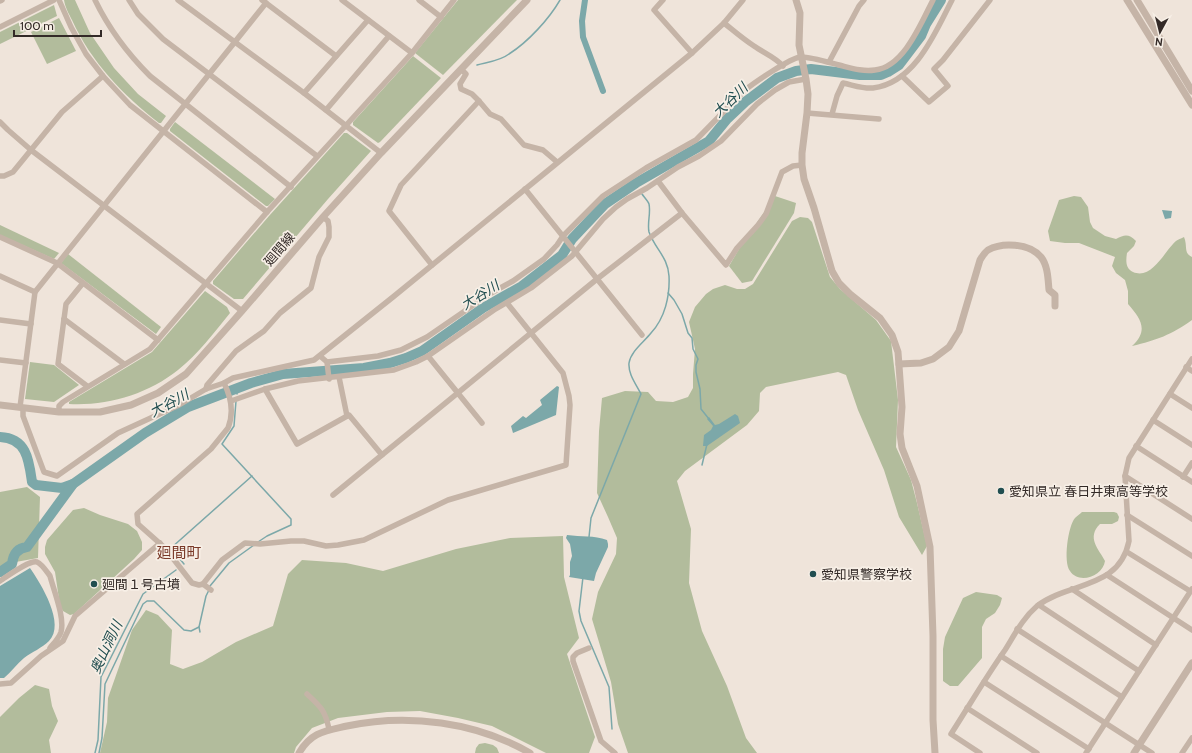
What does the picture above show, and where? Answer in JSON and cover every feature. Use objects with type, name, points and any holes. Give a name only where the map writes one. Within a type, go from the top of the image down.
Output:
[{"type":"street","points":[[0,27],[54,0]]},
{"type":"street","points":[[59,0],[71,27],[86,54],[103,76],[130,104],[267,212]]},
{"type":"street","points":[[94,0],[104,20],[119,42],[150,76],[291,187]]},
{"type":"street","points":[[129,0],[138,14],[163,40],[317,156]]},
{"type":"street","points":[[178,0],[304,93],[381,153]]},
{"type":"street","points":[[342,0],[412,53]]},
{"type":"street","points":[[419,0],[441,17]]},
{"type":"street","points":[[59,412],[59,406],[63,402],[150,349],[267,212],[412,53],[454,0]]},
{"type":"street","name":"廻間線","points":[[0,405],[59,412],[100,412],[131,404],[158,393],[186,374],[322,217],[527,0]]},
{"type":"street","points":[[663,0],[654,10],[692,53]]},
{"type":"street","points":[[336,56],[264,1],[235,42],[103,205],[35,292],[22,408],[23,416],[44,472],[57,476],[118,433],[188,401],[206,389],[225,385],[232,378],[314,360],[320,356],[692,53],[724,23],[743,0]]},
{"type":"street","points":[[796,0],[800,13],[799,46],[800,57],[806,77],[808,113],[802,165],[804,179],[832,271],[839,283],[850,294],[880,318],[892,335],[898,352],[902,407],[900,434],[902,448],[917,486],[930,547],[935,753]]},
{"type":"street","points":[[829,62],[859,6],[864,0]]},
{"type":"street","points":[[327,362],[378,356],[401,350],[415,344],[528,271],[551,252],[563,237],[603,196],[646,168],[696,140],[745,90],[754,83],[800,57],[866,71],[876,70],[888,66],[899,58],[916,34],[933,0]]},
{"type":"street","points":[[832,114],[837,96],[843,83],[862,88],[873,88],[895,81],[902,76],[917,61],[931,40],[952,0]]},
{"type":"street","points":[[902,76],[929,102],[948,86],[934,70],[944,60],[990,0]]},
{"type":"street","points":[[1127,0],[1192,105]]},
{"type":"street","points":[[1138,0],[1192,91]]},
{"type":"street","points":[[304,93],[368,20]]},
{"type":"street","points":[[724,23],[755,47],[772,56],[783,66]]},
{"type":"street","points":[[326,110],[390,36]]},
{"type":"street","points":[[462,69],[466,74],[460,87],[462,90],[472,94],[490,114],[500,118],[524,145],[543,150],[557,162]]},
{"type":"street","points":[[0,176],[13,172],[62,112],[103,76]]},
{"type":"street","points":[[231,401],[265,389],[298,381],[329,379],[394,370],[428,356],[494,310],[531,288],[575,252],[603,219],[616,207],[678,167],[699,156],[720,141],[757,104],[775,90],[789,82],[806,77]]},
{"type":"street","points":[[432,265],[389,211],[401,185],[479,100]]},
{"type":"street","points":[[808,113],[879,119]]},
{"type":"street","points":[[0,122],[31,150],[242,311]]},
{"type":"street","points":[[658,181],[682,213],[726,265],[737,248],[766,214],[782,172],[793,166],[802,165]]},
{"type":"street","points":[[525,189],[642,335]]},
{"type":"street","points":[[333,495],[597,279],[682,213]]},
{"type":"street","points":[[206,389],[207,385],[236,351],[264,331],[280,313],[311,288],[319,257],[329,237],[330,227],[328,221],[322,217]]},
{"type":"street","points":[[0,237],[57,263],[158,340]]},
{"type":"street","points":[[899,364],[921,363],[933,359],[949,348],[959,331],[980,260],[986,251],[996,246],[1007,245],[1025,247],[1033,250],[1040,256],[1046,266],[1049,290],[1055,295],[1055,306]]},
{"type":"street","points":[[0,276],[35,292]]},
{"type":"street","points":[[83,283],[66,304],[58,364],[87,386]]},
{"type":"street","points":[[225,385],[231,401],[230,424],[218,442],[211,450],[137,514],[138,524],[165,548],[192,583],[207,587],[214,568],[222,560],[245,543],[256,544],[304,541],[326,546],[364,540],[448,500],[566,465],[570,405],[563,373],[507,303]]},
{"type":"street","points":[[64,319],[124,364]]},
{"type":"street","points":[[0,320],[31,324]]},
{"type":"street","points":[[320,356],[327,362],[329,379]]},
{"type":"street","points":[[428,356],[482,423]]},
{"type":"street","points":[[980,753],[951,734],[1030,612],[1053,597],[1108,576],[1116,568],[1127,552],[1129,541],[1125,476],[1129,458],[1192,359]]},
{"type":"street","points":[[0,360],[26,363]]},
{"type":"street","points":[[1186,367],[1192,371]]},
{"type":"street","points":[[339,377],[347,416]]},
{"type":"street","points":[[265,389],[297,444],[347,416]]},
{"type":"street","points":[[1170,394],[1192,408]]},
{"type":"street","points":[[347,416],[349,415],[382,455]]},
{"type":"street","points":[[1153,420],[1192,446]]},
{"type":"street","points":[[1136,446],[1192,482]]},
{"type":"street","points":[[1183,476],[1192,463]]},
{"type":"street","points":[[1125,476],[1192,519]]},
{"type":"street","points":[[1083,490],[1126,490]]},
{"type":"street","points":[[1127,515],[1192,556]]},
{"type":"street","points":[[0,684],[11,683],[41,656],[63,642],[75,616],[160,543]]},
{"type":"street","points":[[984,682],[1087,751],[1191,590],[1127,552]]},
{"type":"street","points":[[0,581],[32,562],[39,563],[48,572],[62,619],[61,632],[47,653]]},
{"type":"street","points":[[1108,576],[1192,630]]},
{"type":"street","points":[[1072,589],[1156,644]]},
{"type":"street","points":[[1039,605],[1139,671]]},
{"type":"street","points":[[1017,630],[1122,697]]},
{"type":"street","points":[[590,648],[577,653],[573,657],[601,741],[615,753]]},
{"type":"street","points":[[1001,656],[1152,753]]},
{"type":"street","points":[[1134,753],[1192,663]]},
{"type":"street","points":[[307,694],[320,706],[326,715],[329,729]]},
{"type":"street","points":[[967,708],[1037,753]]},
{"type":"street","points":[[299,753],[311,737],[329,729],[366,722],[391,720],[449,724],[489,734],[530,753]]},
{"type":"street","points":[[1182,753],[1191,740]]},
{"type":"green space","points":[[64,0],[75,0],[90,33],[114,68],[138,94],[166,116],[161,123],[159,123],[133,101],[98,64],[80,35],[67,10]]},
{"type":"green space","points":[[458,0],[517,0],[443,75],[415,53]]},
{"type":"green space","points":[[54,5],[57,16],[0,44],[0,32]]},
{"type":"green space","points":[[59,18],[76,51],[47,64],[31,32]]},
{"type":"green space","points":[[413,56],[441,78],[378,143],[353,125],[353,122]]},
{"type":"green space","points":[[175,122],[275,199],[268,206],[266,206],[170,131]]},
{"type":"green space","points":[[344,133],[347,133],[371,151],[243,299],[234,299],[213,284],[213,281],[269,216]]},
{"type":"green space","points":[[775,196],[796,203],[794,213],[752,281],[742,283],[729,266]]},
{"type":"green space","points":[[1074,196],[1081,197],[1088,207],[1090,222],[1093,228],[1105,236],[1116,239],[1122,236],[1127,236],[1136,241],[1134,246],[1127,253],[1126,261],[1127,266],[1133,272],[1146,272],[1151,269],[1174,243],[1184,237],[1187,251],[1192,257],[1192,320],[1177,330],[1164,336],[1149,342],[1132,346],[1142,330],[1139,320],[1128,304],[1128,291],[1125,280],[1116,273],[1112,266],[1115,257],[1079,243],[1050,241],[1048,231],[1059,200]]},
{"type":"green space","points":[[800,217],[808,218],[812,222],[830,277],[840,289],[876,320],[891,341],[898,400],[896,447],[911,480],[927,546],[922,555],[899,517],[884,470],[858,410],[846,375],[838,372],[766,387],[760,393],[759,411],[747,425],[685,471],[677,481],[691,529],[689,583],[702,631],[727,686],[746,738],[757,753],[628,753],[618,724],[611,682],[592,619],[598,592],[616,554],[617,538],[597,493],[599,431],[602,398],[625,391],[648,392],[656,401],[673,402],[688,397],[693,388],[695,349],[689,322],[695,307],[706,294],[713,289],[725,285],[737,289],[745,289],[753,284],[792,221]]},
{"type":"green space","points":[[0,225],[59,253],[54,259],[0,235]]},
{"type":"green space","points":[[68,254],[161,327],[156,334],[61,263]]},
{"type":"green space","points":[[205,291],[227,307],[230,313],[212,336],[178,370],[154,386],[127,397],[98,403],[69,404],[69,402],[152,352]]},
{"type":"green space","points":[[30,362],[54,365],[79,385],[54,402],[25,399]]},
{"type":"green space","points":[[27,487],[40,497],[38,558],[10,563],[0,569],[0,492]]},
{"type":"green space","points":[[84,508],[128,524],[137,531],[142,542],[142,550],[74,614],[70,615],[63,611],[60,606],[55,572],[45,554],[45,547],[47,540],[73,510]]},
{"type":"green space","points":[[1082,512],[1114,512],[1117,513],[1119,517],[1118,521],[1112,524],[1100,524],[1096,529],[1094,534],[1095,543],[1105,561],[1100,571],[1090,577],[1085,578],[1074,575],[1070,571],[1067,560],[1067,544],[1070,528],[1075,518]]},
{"type":"green space","points":[[563,536],[564,577],[579,638],[567,654],[595,737],[589,753],[546,753],[492,726],[420,711],[387,712],[338,718],[312,728],[296,747],[294,753],[100,753],[107,722],[108,698],[132,630],[146,610],[158,615],[172,630],[170,664],[183,669],[202,662],[236,642],[273,626],[288,574],[302,560],[346,563],[383,571],[456,549],[510,538]]},
{"type":"green space","points":[[976,592],[997,595],[1002,598],[995,613],[986,619],[982,627],[982,658],[958,686],[950,686],[943,681],[943,649],[945,637],[963,598]]},
{"type":"green space","points":[[35,685],[49,689],[52,706],[58,721],[49,740],[51,753],[0,753],[0,717],[19,698]]},
{"type":"green space","points":[[485,743],[493,745],[497,748],[499,753],[475,753],[479,744]]},
{"type":"water","points":[[1162,210],[1172,211],[1171,218],[1165,219]]},
{"type":"water","points":[[557,386],[559,387],[556,415],[513,433],[511,426],[523,416],[526,418],[542,405],[540,400]]},
{"type":"water","points":[[735,414],[738,416],[740,423],[707,446],[703,446],[704,435],[711,430],[713,426],[707,419],[709,417],[715,425]]},
{"type":"water","points":[[567,535],[602,538],[607,540],[608,547],[594,581],[569,577],[572,556],[570,544],[566,538]]},
{"type":"water","points":[[30,568],[50,604],[55,625],[54,634],[49,641],[24,658],[4,678],[0,678],[0,586]]},
{"type":"waterway","points":[[477,65],[502,58],[516,49],[538,30],[560,0]]},
{"type":"waterway","points":[[585,0],[582,21],[583,37],[603,91]]},
{"type":"waterway","name":"大谷川","points":[[0,572],[12,564],[13,558],[18,550],[27,547],[73,484],[145,433],[188,407],[251,383],[283,374],[364,368],[390,363],[422,351],[483,308],[522,286],[562,255],[572,239],[605,204],[636,183],[709,141],[727,119],[745,102],[777,78],[796,71],[811,69],[860,75],[881,75],[899,65],[921,36],[926,24],[941,0]]},
{"type":"waterway","points":[[589,537],[591,518],[641,394],[630,371],[630,359],[660,321],[666,306],[669,291],[668,269],[664,258],[649,232],[649,204],[642,194]]},
{"type":"waterway","points":[[668,293],[682,314],[688,333],[692,338],[693,349],[698,359],[696,372],[700,389],[701,409],[709,419]]},
{"type":"waterway","name":"大谷川","points":[[237,388],[237,394]]},
{"type":"waterway","points":[[236,401],[234,426],[222,444],[291,519],[291,525],[267,536],[258,542]]},
{"type":"waterway","points":[[0,437],[9,438],[21,446],[28,459],[32,482],[36,485],[62,488],[73,484]]},
{"type":"waterway","points":[[702,465],[707,444]]},
{"type":"waterway","name":"奥山洞川","points":[[184,564],[171,548],[252,476]]},
{"type":"waterway","points":[[210,586],[229,563],[254,545]]},
{"type":"waterway","name":"奥山洞川","points":[[95,753],[98,740],[101,677],[143,594],[176,570]]},
{"type":"waterway","points":[[583,577],[579,611],[581,621],[609,687],[612,729]]},
{"type":"waterway","points":[[200,632],[199,627],[206,596],[209,590]]},
{"type":"waterway","points":[[99,753],[102,738],[105,684],[143,604],[147,601],[154,601],[184,630],[191,631],[199,627]]},
{"type":"place","name":"愛知県立 春日井東高等学校","points":[[1001,491]]},
{"type":"place","name":"愛知県警察学校","points":[[813,574]]},
{"type":"place","name":"廻間１号古墳","points":[[94,584]]},
{"type":"district","name":"廻間町","points":[[179,553]]}]
